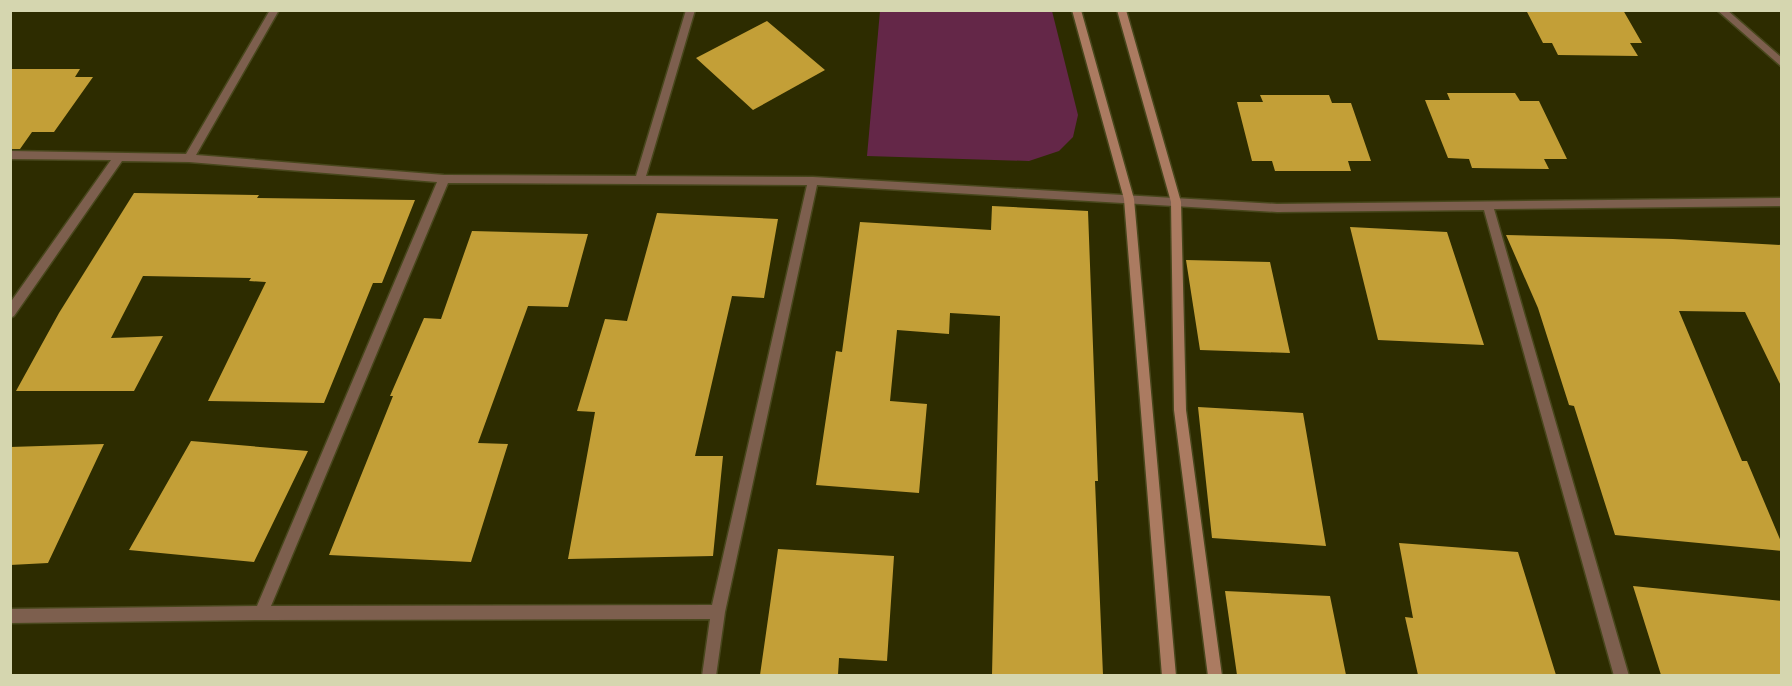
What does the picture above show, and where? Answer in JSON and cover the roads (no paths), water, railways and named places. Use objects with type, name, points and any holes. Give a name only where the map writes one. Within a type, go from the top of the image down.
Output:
[{"type":"street","points":[[189,158],[275,10]]},
{"type":"street","points":[[640,180],[691,10]]},
{"type":"street","points":[[1076,10],[1129,199],[1169,675]]},
{"type":"street","points":[[1120,10],[1176,202],[1180,410],[1215,675]]},
{"type":"street","points":[[1721,10],[1782,64]]},
{"type":"street","points":[[10,155],[189,158],[444,179],[813,181],[1277,208],[1782,202]]},
{"type":"street","points":[[10,313],[118,158]]},
{"type":"street","points":[[261,613],[444,179]]},
{"type":"street","points":[[709,675],[718,612],[813,181]]},
{"type":"street","points":[[1488,206],[1622,675]]},
{"type":"street","points":[[10,616],[718,612]]}]
